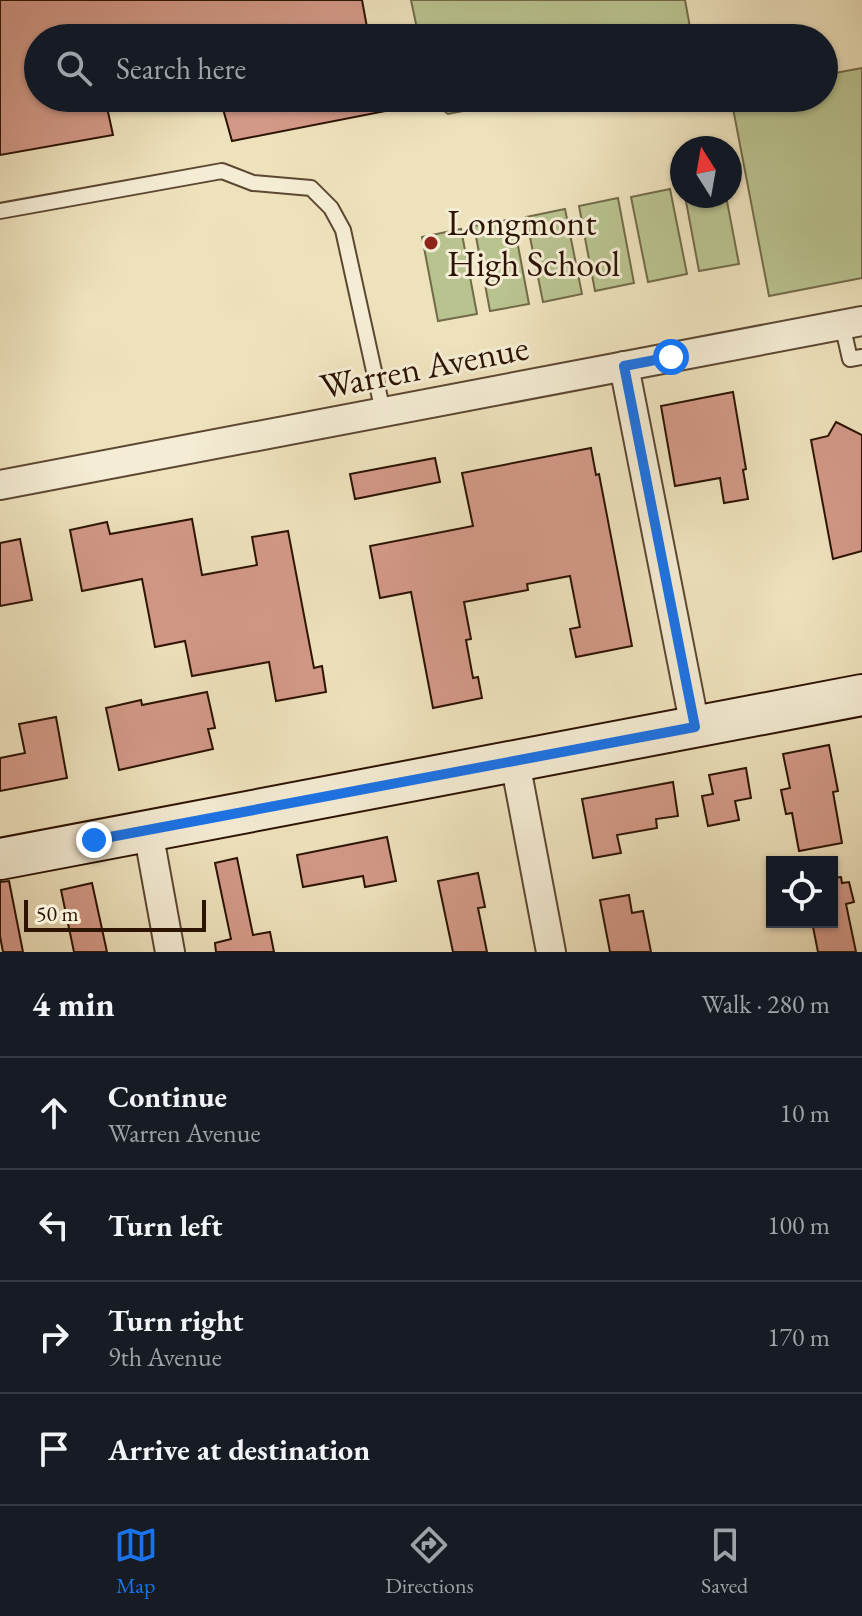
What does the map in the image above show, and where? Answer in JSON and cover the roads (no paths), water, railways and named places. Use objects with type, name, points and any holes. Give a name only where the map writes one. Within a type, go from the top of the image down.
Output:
[{"type":"main road","points":[[0,859],[862,695]]},
{"type":"street","name":"Warren Avenue","points":[[0,485],[852,322]]},
{"type":"street","points":[[624,366],[695,727]]},
{"type":"street","points":[[515,762],[551,952]]},
{"type":"street","points":[[148,831],[170,952]]},
{"type":"lane","points":[[0,211],[222,171],[253,183],[311,188],[331,208],[343,230],[383,412]]},
{"type":"lane","points":[[852,322],[850,359],[862,357]]},
{"type":"place","name":"Longmont High School","points":[[431,243]]}]
